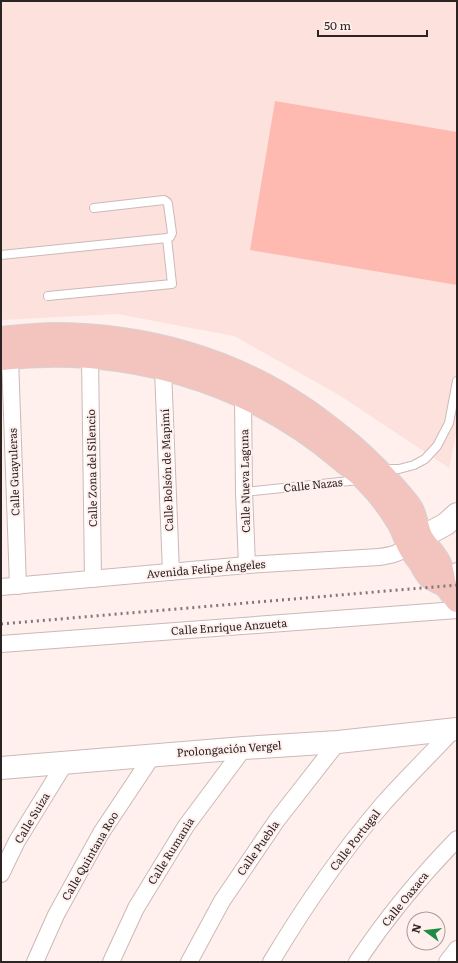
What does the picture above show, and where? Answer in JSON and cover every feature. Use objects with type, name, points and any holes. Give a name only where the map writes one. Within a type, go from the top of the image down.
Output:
[{"type":"main road","points":[[1,338],[58,334],[104,336],[148,343],[182,351],[213,362],[263,384],[301,406],[331,427],[360,452],[374,474],[382,501],[415,541],[428,577],[453,586]]},
{"type":"main road","points":[[6,359],[45,356],[90,357],[129,362],[163,369],[208,382],[243,397],[276,414],[323,445],[374,474]]},
{"type":"street","name":"Calle Zona del Silencio","points":[[90,357],[93,579]]},
{"type":"street","name":"Calle Guayuleras","points":[[6,359],[18,586]]},
{"type":"street","name":"Calle Bolsón de Mapimí","points":[[163,369],[171,572]]},
{"type":"street","name":"Calle Nueva Laguna","points":[[243,397],[244,492],[247,565]]},
{"type":"street","points":[[415,541],[446,524],[457,514]]},
{"type":"street","name":"Avenida Felipe Ángeles","points":[[1,587],[247,565],[379,557],[401,552],[415,541]]},
{"type":"street","name":"Calle Enrique Anzueta","points":[[1,644],[457,610]]},
{"type":"street","name":"Prolongación Vergel","points":[[1,768],[153,755],[338,742],[456,729]]},
{"type":"street","name":"Calle Portugal","points":[[271,962],[292,926],[309,901],[354,840],[384,804],[456,729]]},
{"type":"street","name":"Calle Puebla","points":[[189,962],[222,901],[277,820],[338,742]]},
{"type":"street","name":"Calle Rumania","points":[[111,962],[136,908],[186,826],[244,748]]},
{"type":"street","name":"Calle Quintana Roo","points":[[35,962],[56,915],[101,833],[153,755]]},
{"type":"street","name":"Calle Suiza","points":[[1,874],[17,841],[65,763]]},
{"type":"street","name":"Calle Oaxaca","points":[[357,962],[400,903],[457,839]]},
{"type":"street","points":[[447,962],[457,949]]},
{"type":"lane","points":[[1,255],[170,237],[172,231],[168,204],[166,201],[162,200],[94,208]]},
{"type":"lane","points":[[48,296],[172,284],[167,238]]},
{"type":"lane","name":"Calle Nazas","points":[[244,492],[374,474],[414,465],[425,459],[437,446],[449,423],[457,381]]},
{"type":"shaded area","points":[[1,1],[457,1],[457,430],[449,468],[339,395],[234,336],[117,314],[1,320]]},
{"type":"shaded area","points":[[275,101],[457,132],[457,285],[250,250]]},
{"type":"railway","points":[[1,624],[457,585]]}]
